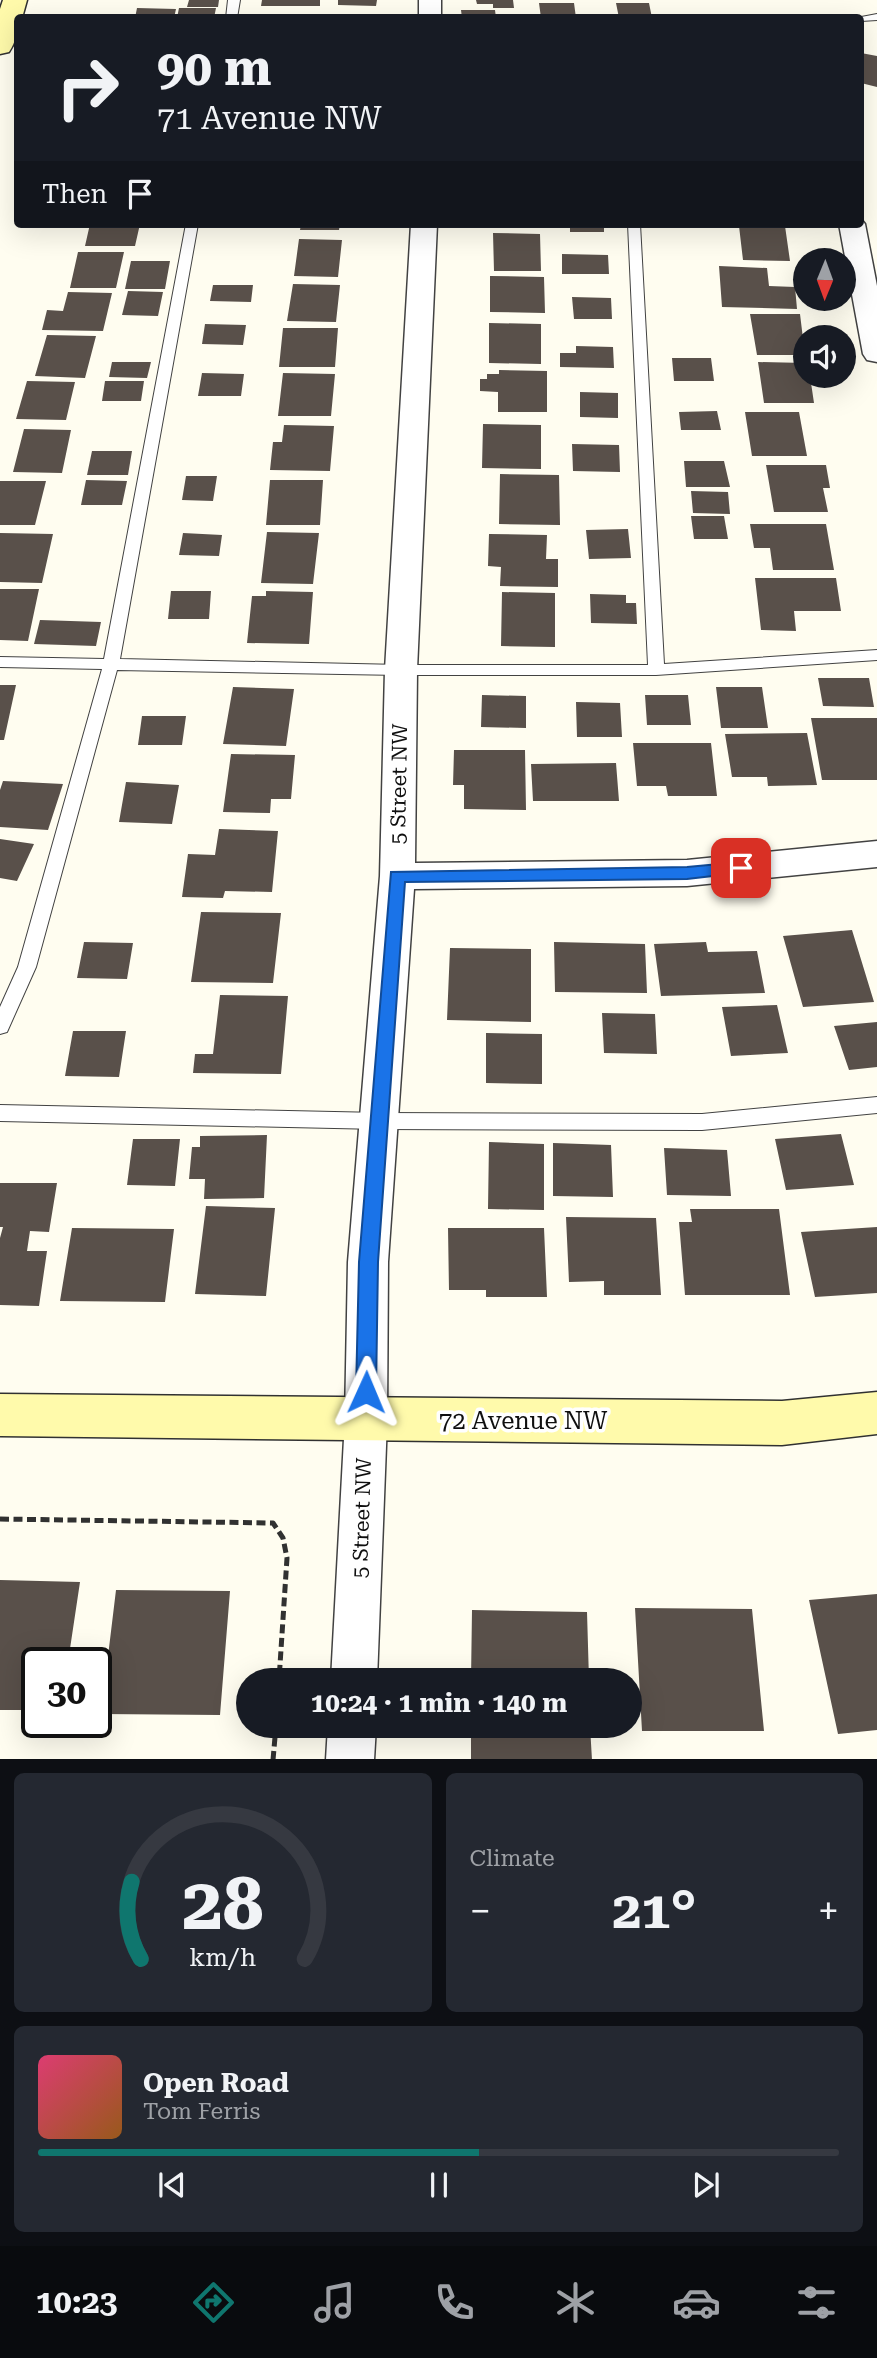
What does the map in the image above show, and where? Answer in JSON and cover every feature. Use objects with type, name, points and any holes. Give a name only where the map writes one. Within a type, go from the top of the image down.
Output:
[{"type":"street","points":[[0,47],[15,0]]},
{"type":"street","name":"5 Street NW","points":[[355,1668],[366,1420],[369,1262],[397,876],[401,670],[424,228]]},
{"type":"street","points":[[853,228],[877,354]]},
{"type":"street","points":[[397,876],[687,873],[877,855]]},
{"type":"street","name":"72 Avenue NW","points":[[0,1415],[782,1423],[877,1413]]},
{"type":"street","points":[[350,1759],[351,1738]]},
{"type":"lane","points":[[0,1027],[27,967],[111,664],[191,228]]},
{"type":"lane","points":[[634,228],[656,670]]},
{"type":"lane","points":[[0,662],[401,670],[656,670],[877,655]]},
{"type":"lane","points":[[0,1113],[380,1121],[702,1122],[877,1105]]},
{"type":"path","points":[[0,1519],[273,1522],[284,1538],[287,1558],[280,1668]]},
{"type":"path","points":[[273,1759],[275,1738]]},
{"type":"building","points":[[189,0],[219,0],[218,7],[187,7]]},
{"type":"building","points":[[262,0],[320,0],[320,6],[261,6]]},
{"type":"building","points":[[338,0],[377,0],[376,6],[338,5]]},
{"type":"building","points":[[476,0],[513,0],[514,8],[493,8],[493,4],[477,4]]},
{"type":"building","points":[[539,3],[574,3],[575,14],[540,14]]},
{"type":"building","points":[[616,3],[649,3],[651,14],[618,14]]},
{"type":"building","points":[[137,8],[176,9],[175,14],[136,14]]},
{"type":"building","points":[[179,8],[216,8],[215,14],[178,14]]},
{"type":"building","points":[[461,10],[495,10],[496,14],[462,14]]},
{"type":"building","points":[[864,54],[877,56],[877,87],[864,84]]},
{"type":"building","points":[[89,228],[139,228],[135,246],[85,246]]},
{"type":"building","points":[[300,228],[339,228],[339,230]]},
{"type":"building","points":[[570,228],[604,228],[604,232],[570,232]]},
{"type":"building","points":[[739,228],[785,228],[790,261],[743,260]]},
{"type":"building","points":[[493,233],[540,234],[541,271],[494,271]]},
{"type":"building","points":[[299,239],[342,240],[338,277],[294,276]]},
{"type":"building","points":[[78,252],[124,252],[116,288],[70,288]]},
{"type":"building","points":[[562,254],[608,255],[609,274],[562,274]]},
{"type":"building","points":[[131,261],[170,261],[165,289],[125,289]]},
{"type":"building","points":[[719,266],[767,268],[769,286],[793,287],[793,309],[722,307]]},
{"type":"building","points":[[490,276],[544,277],[545,313],[490,312]]},
{"type":"building","points":[[293,284],[340,285],[336,322],[287,321]]},
{"type":"building","points":[[213,285],[253,285],[251,302],[210,301]]},
{"type":"building","points":[[128,291],[163,292],[158,316],[122,315]]},
{"type":"building","points":[[68,292],[112,293],[103,331],[42,330],[47,310],[63,311]]},
{"type":"building","points":[[572,297],[611,298],[612,319],[574,319]]},
{"type":"building","points":[[750,314],[800,314],[801,325],[793,325],[793,355],[757,355]]},
{"type":"building","points":[[489,323],[541,324],[541,364],[489,363]]},
{"type":"building","points":[[205,324],[246,325],[243,345],[202,344]]},
{"type":"building","points":[[283,328],[338,328],[335,367],[279,367]]},
{"type":"building","points":[[47,335],[96,336],[85,378],[35,376]]},
{"type":"building","points":[[576,346],[613,347],[614,368],[560,367],[560,353],[576,353]]},
{"type":"building","points":[[672,358],[711,358],[714,381],[674,381]]},
{"type":"building","points":[[112,362],[151,362],[147,378],[109,377]]},
{"type":"building","points":[[758,362],[793,363],[793,388],[812,388],[814,403],[764,403]]},
{"type":"building","points":[[499,370],[547,371],[547,412],[498,412],[498,392],[480,391],[480,379],[487,379],[487,374],[499,374]]},
{"type":"building","points":[[202,373],[244,374],[241,396],[198,396]]},
{"type":"building","points":[[283,373],[335,374],[331,416],[278,416]]},
{"type":"building","points":[[27,381],[75,382],[66,420],[16,419]]},
{"type":"building","points":[[105,381],[144,381],[141,401],[102,401]]},
{"type":"building","points":[[580,392],[618,393],[618,418],[580,417]]},
{"type":"building","points":[[717,411],[721,430],[681,430],[679,412]]},
{"type":"building","points":[[745,412],[799,412],[807,456],[752,456]]},
{"type":"building","points":[[483,424],[541,425],[541,469],[482,468]]},
{"type":"building","points":[[284,425],[334,426],[330,471],[270,470],[273,442],[282,442]]},
{"type":"building","points":[[24,429],[71,430],[62,473],[13,472]]},
{"type":"building","points":[[572,444],[619,445],[620,472],[573,471]]},
{"type":"building","points":[[92,451],[132,451],[128,475],[87,475]]},
{"type":"building","points":[[684,461],[724,461],[730,487],[686,487]]},
{"type":"building","points":[[766,465],[826,465],[830,488],[823,488],[828,512],[774,512]]},
{"type":"building","points":[[500,474],[559,475],[560,525],[499,524]]},
{"type":"building","points":[[186,476],[217,476],[213,501],[182,500]]},
{"type":"building","points":[[86,480],[127,481],[122,505],[81,505]]},
{"type":"building","points":[[270,480],[323,480],[320,525],[266,525]]},
{"type":"building","points":[[0,481],[46,481],[35,525],[0,525]]},
{"type":"building","points":[[691,491],[728,492],[730,514],[693,513]]},
{"type":"building","points":[[691,516],[724,516],[728,539],[694,539]]},
{"type":"building","points":[[750,524],[826,524],[834,570],[773,570],[770,548],[754,548]]},
{"type":"building","points":[[628,529],[631,558],[589,559],[586,530]]},
{"type":"building","points":[[267,532],[319,533],[313,584],[261,583]]},
{"type":"building","points":[[0,533],[53,534],[42,583],[0,582]]},
{"type":"building","points":[[183,533],[222,535],[219,556],[179,555]]},
{"type":"building","points":[[489,534],[547,535],[546,559],[558,559],[558,587],[500,586],[501,567],[488,566]]},
{"type":"building","points":[[755,578],[836,578],[841,611],[794,611],[796,631],[761,630]]},
{"type":"building","points":[[0,589],[39,589],[28,641],[0,640]]},
{"type":"building","points":[[171,591],[211,591],[209,619],[168,619]]},
{"type":"building","points":[[266,591],[313,592],[309,644],[247,643],[252,596],[266,596]]},
{"type":"building","points":[[502,592],[555,593],[555,647],[501,646]]},
{"type":"building","points":[[590,594],[626,595],[626,603],[636,603],[637,624],[591,623]]},
{"type":"building","points":[[40,620],[101,622],[96,646],[34,644]]},
{"type":"building","points":[[818,678],[869,678],[874,707],[823,706]]},
{"type":"building","points":[[0,685],[16,685],[4,740],[0,740]]},
{"type":"building","points":[[233,687],[294,689],[286,746],[223,744]]},
{"type":"building","points":[[716,687],[762,687],[768,728],[721,728]]},
{"type":"building","points":[[482,695],[526,696],[526,728],[481,727]]},
{"type":"building","points":[[645,695],[688,695],[691,725],[647,725]]},
{"type":"building","points":[[576,702],[620,703],[622,737],[577,737]]},
{"type":"building","points":[[142,716],[186,716],[182,745],[138,745]]},
{"type":"building","points":[[811,718],[877,718],[877,780],[822,780]]},
{"type":"building","points":[[807,733],[817,785],[768,786],[767,777],[732,777],[725,734]]},
{"type":"building","points":[[633,743],[711,743],[717,796],[668,796],[666,786],[637,786]]},
{"type":"building","points":[[454,750],[525,750],[526,810],[464,809],[464,785],[453,785]]},
{"type":"building","points":[[231,754],[295,755],[291,799],[271,799],[270,813],[223,812]]},
{"type":"building","points":[[616,763],[619,801],[533,801],[531,764]]},
{"type":"building","points":[[3,781],[63,784],[48,830],[0,827],[0,790]]},
{"type":"building","points":[[126,782],[179,785],[172,824],[119,822]]},
{"type":"building","points":[[219,829],[278,831],[272,892],[225,891],[223,898],[182,897],[188,854],[215,855]]},
{"type":"building","points":[[0,839],[34,844],[17,881],[0,878]]},
{"type":"building","points":[[201,912],[281,913],[273,983],[191,982]]},
{"type":"building","points":[[852,930],[874,1002],[803,1007],[783,936]]},
{"type":"building","points":[[84,942],[133,943],[127,979],[77,978]]},
{"type":"building","points":[[554,942],[645,944],[647,993],[555,992]]},
{"type":"building","points":[[706,942],[708,952],[757,951],[765,993],[661,996],[654,944]]},
{"type":"building","points":[[450,948],[531,949],[531,1022],[447,1020]]},
{"type":"building","points":[[220,995],[288,996],[281,1074],[193,1073],[195,1054],[213,1054]]},
{"type":"building","points":[[777,1005],[788,1053],[731,1056],[722,1007]]},
{"type":"building","points":[[602,1013],[655,1014],[657,1054],[604,1053]]},
{"type":"building","points":[[877,1022],[877,1067],[849,1070],[834,1026]]},
{"type":"building","points":[[73,1031],[126,1031],[119,1077],[65,1076]]},
{"type":"building","points":[[486,1033],[542,1034],[542,1084],[486,1083]]},
{"type":"building","points":[[841,1134],[854,1185],[786,1190],[775,1139]]},
{"type":"building","points":[[267,1135],[264,1198],[204,1199],[205,1179],[189,1179],[192,1147],[200,1147],[200,1136]]},
{"type":"building","points":[[133,1139],[180,1139],[175,1186],[127,1185]]},
{"type":"building","points":[[489,1142],[544,1144],[544,1210],[488,1209]]},
{"type":"building","points":[[553,1143],[611,1145],[613,1197],[553,1196]]},
{"type":"building","points":[[664,1148],[727,1150],[731,1196],[667,1195]]},
{"type":"building","points":[[0,1183],[57,1183],[49,1232],[30,1231],[27,1251],[47,1251],[39,1306],[0,1305],[0,1238],[3,1227],[0,1227]]},
{"type":"building","points":[[206,1206],[275,1208],[266,1296],[195,1294]]},
{"type":"building","points":[[690,1209],[779,1209],[790,1295],[685,1295],[679,1222],[692,1222]]},
{"type":"building","points":[[566,1217],[656,1218],[661,1295],[604,1295],[604,1281],[569,1282]]},
{"type":"building","points":[[877,1227],[877,1293],[815,1297],[801,1232]]},
{"type":"building","points":[[72,1228],[174,1229],[165,1302],[60,1301]]},
{"type":"building","points":[[448,1228],[544,1228],[547,1297],[486,1297],[486,1290],[449,1290]]},
{"type":"building","points":[[0,1580],[80,1582],[70,1647],[21,1647],[21,1710],[0,1710]]},
{"type":"building","points":[[116,1590],[230,1591],[220,1715],[112,1714],[112,1647],[109,1647]]},
{"type":"building","points":[[877,1594],[877,1730],[838,1734],[809,1600]]},
{"type":"building","points":[[635,1608],[752,1609],[764,1731],[642,1731],[642,1668],[638,1668]]},
{"type":"building","points":[[472,1610],[587,1612],[589,1668],[471,1668]]},
{"type":"building","points":[[471,1738],[591,1738],[592,1759],[471,1759]]},
{"type":"route","points":[[366,1392],[369,1262],[397,876],[687,873],[741,868]]}]
